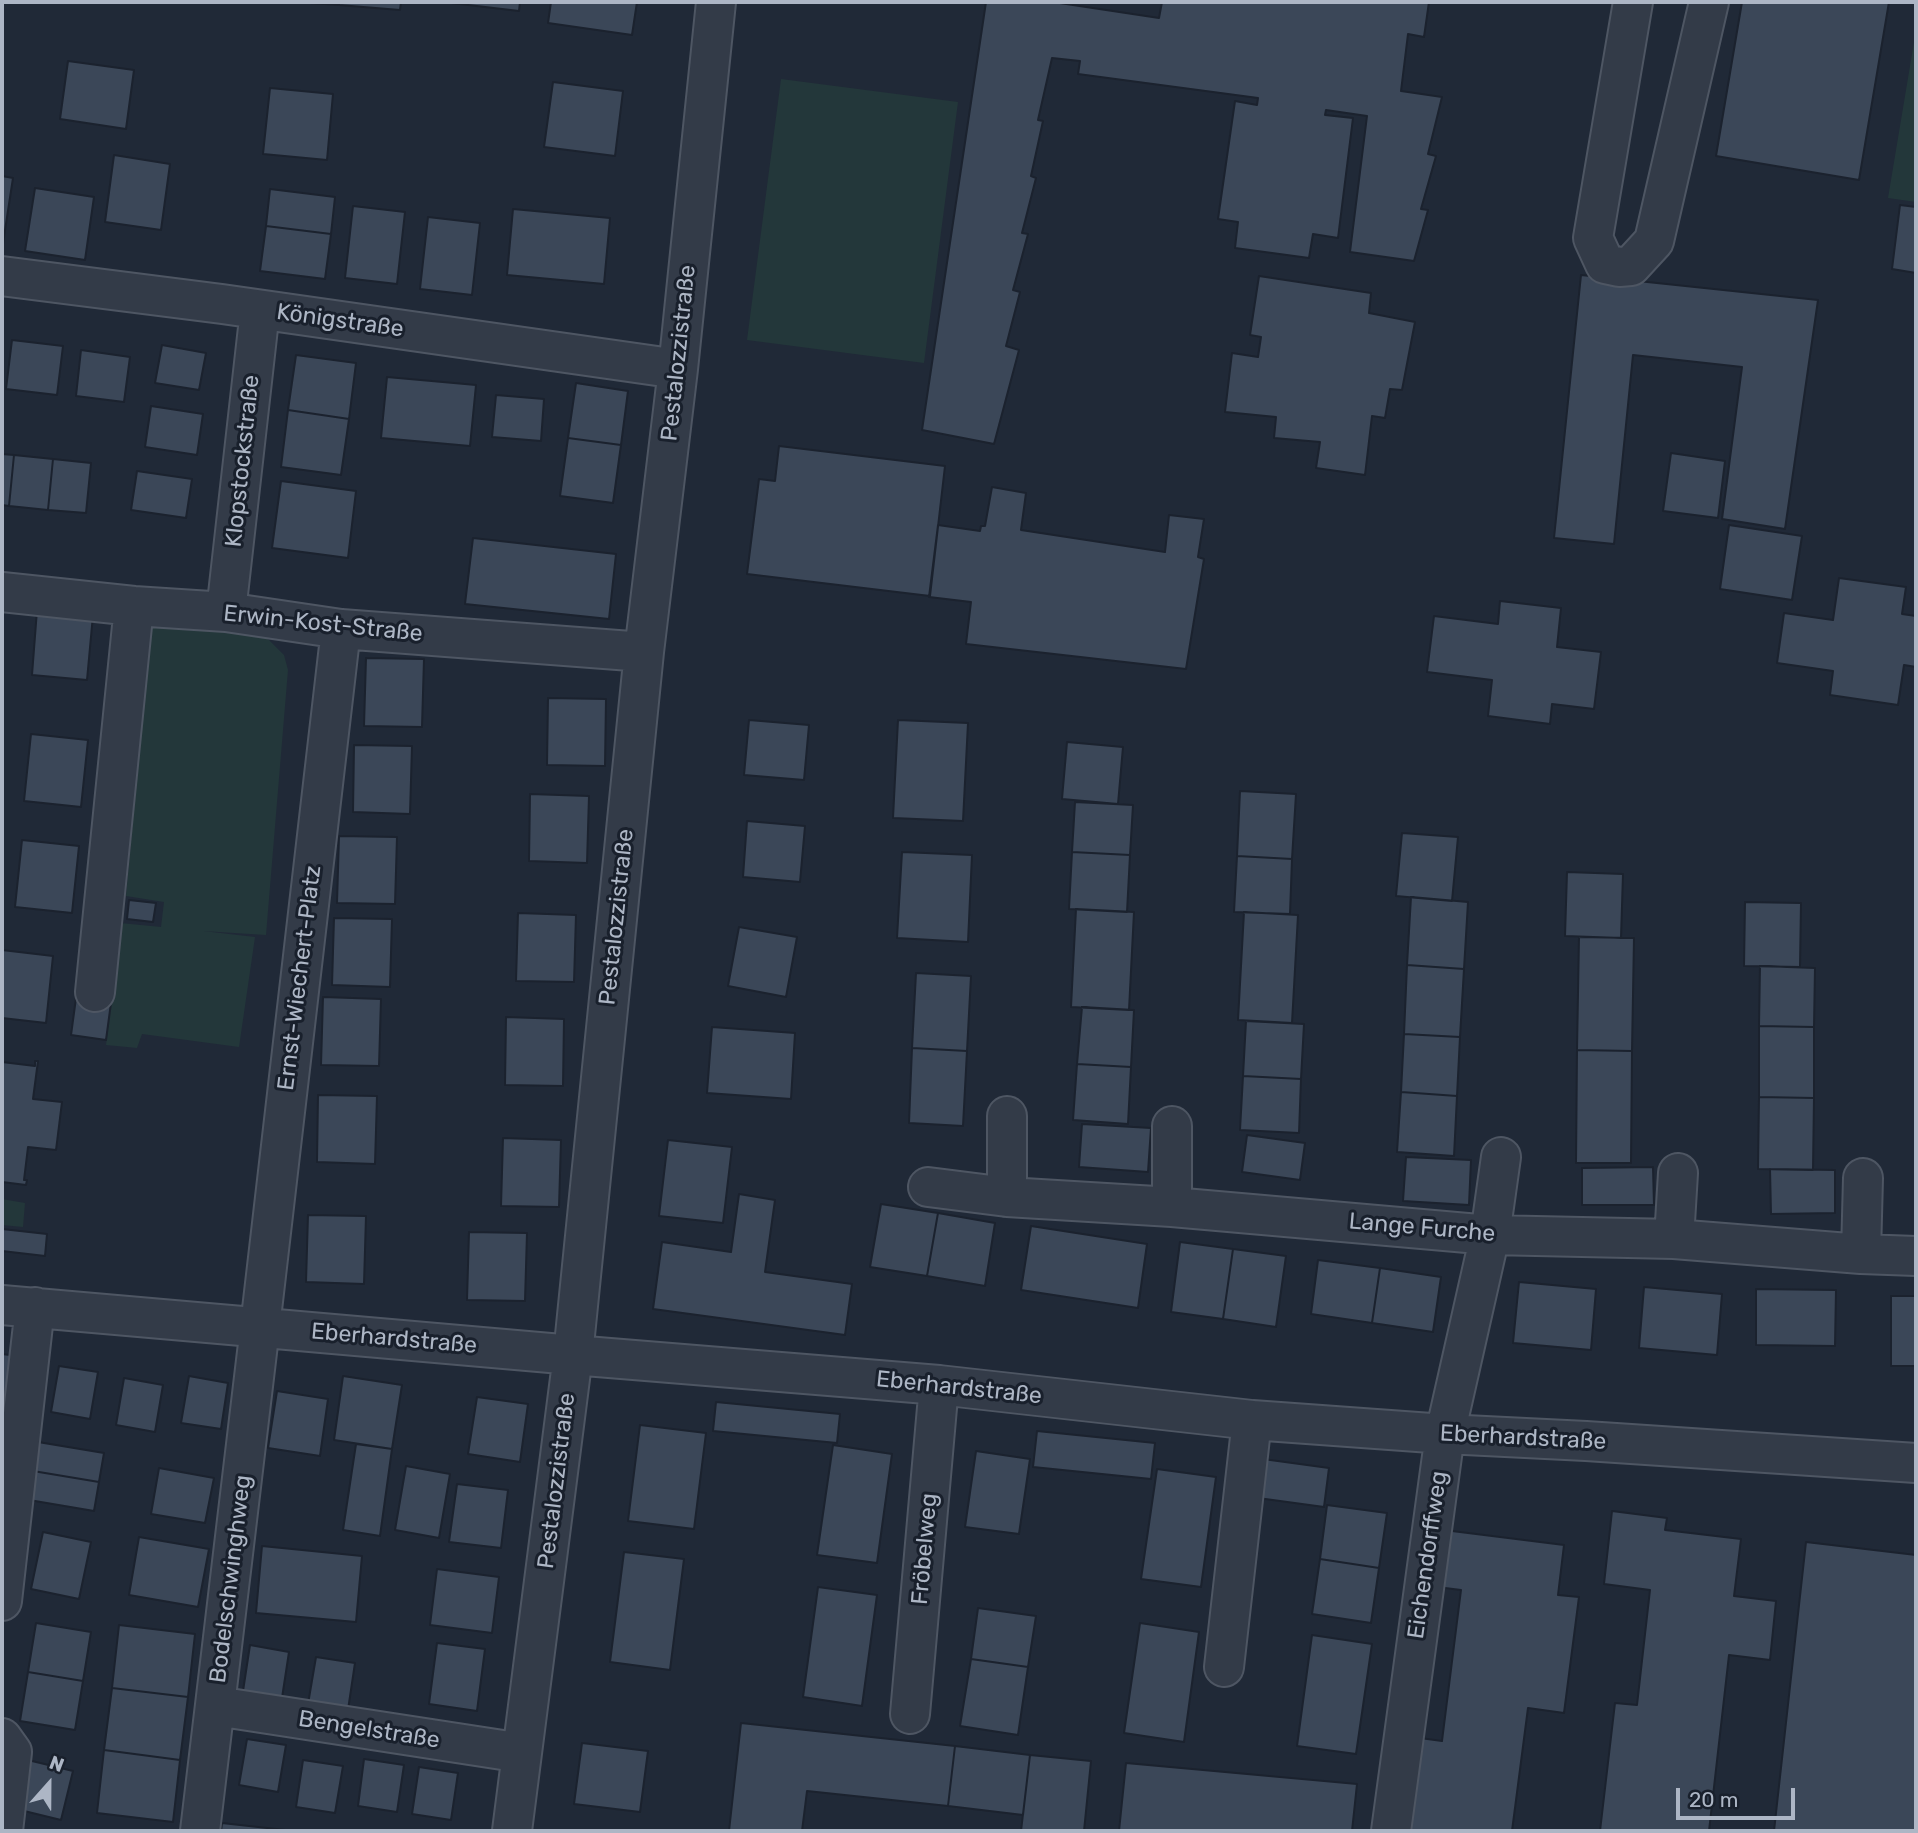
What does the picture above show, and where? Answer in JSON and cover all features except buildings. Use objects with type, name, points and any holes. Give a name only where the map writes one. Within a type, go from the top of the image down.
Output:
[{"type":"street","name":"Pestalozzistraße","points":[[512,1831],[573,1355],[644,652],[678,369],[716,2]]},
{"type":"street","points":[[1633,2],[1593,238],[1605,264],[1619,267],[1631,266],[1654,241],[1709,2]]},
{"type":"street","name":"Königstraße","points":[[2,276],[678,369]]},
{"type":"street","name":"Klopstockstraße","points":[[226,612],[260,310]]},
{"type":"street","name":"Erwin-Kost-Straße","points":[[2,592],[134,606],[226,612],[341,629],[644,652]]},
{"type":"street","points":[[95,992],[134,606]]},
{"type":"street","name":"Ernst-Wiechert-Platz","points":[[260,1327],[341,629]]},
{"type":"street","points":[[1007,1115],[1007,1196]]},
{"type":"street","points":[[1172,1126],[1172,1208]]},
{"type":"street","name":"Eichendorffweg","points":[[1391,1831],[1445,1434],[1490,1235],[1501,1157]]},
{"type":"street","points":[[1674,1239],[1678,1173]]},
{"type":"street","points":[[1861,1254],[1863,1178]]},
{"type":"street","name":"Lange Furche","points":[[929,1187],[1007,1196],[1490,1235],[1674,1239],[1916,1256]]},
{"type":"street","points":[[2,1601],[18,1306]]},
{"type":"street","name":"Eberhardstraße","points":[[18,1306],[939,1385],[1252,1420],[1916,1463]]},
{"type":"street","name":"Bodelschwinghweg","points":[[200,1831],[260,1327]]},
{"type":"street","name":"Fröbelweg","points":[[910,1714],[939,1385]]},
{"type":"street","points":[[1224,1667],[1252,1420]]},
{"type":"street","name":"Bengelstraße","points":[[216,1706],[522,1753]]},
{"type":"street","points":[[2,1738],[12,1752],[3,1831]]},
{"type":"green space","points":[[1916,30],[1916,202],[1888,198]]},
{"type":"green space","points":[[781,79],[958,102],[924,363],[747,340]]},
{"type":"green space","points":[[151,624],[259,635],[269,640],[284,655],[288,670],[266,935],[203,931],[255,937],[239,1047],[142,1034],[137,1048],[106,1045],[120,923],[161,927],[164,902],[126,896]]},
{"type":"green space","points":[[2,1199],[25,1203],[23,1227],[2,1225]]}]
